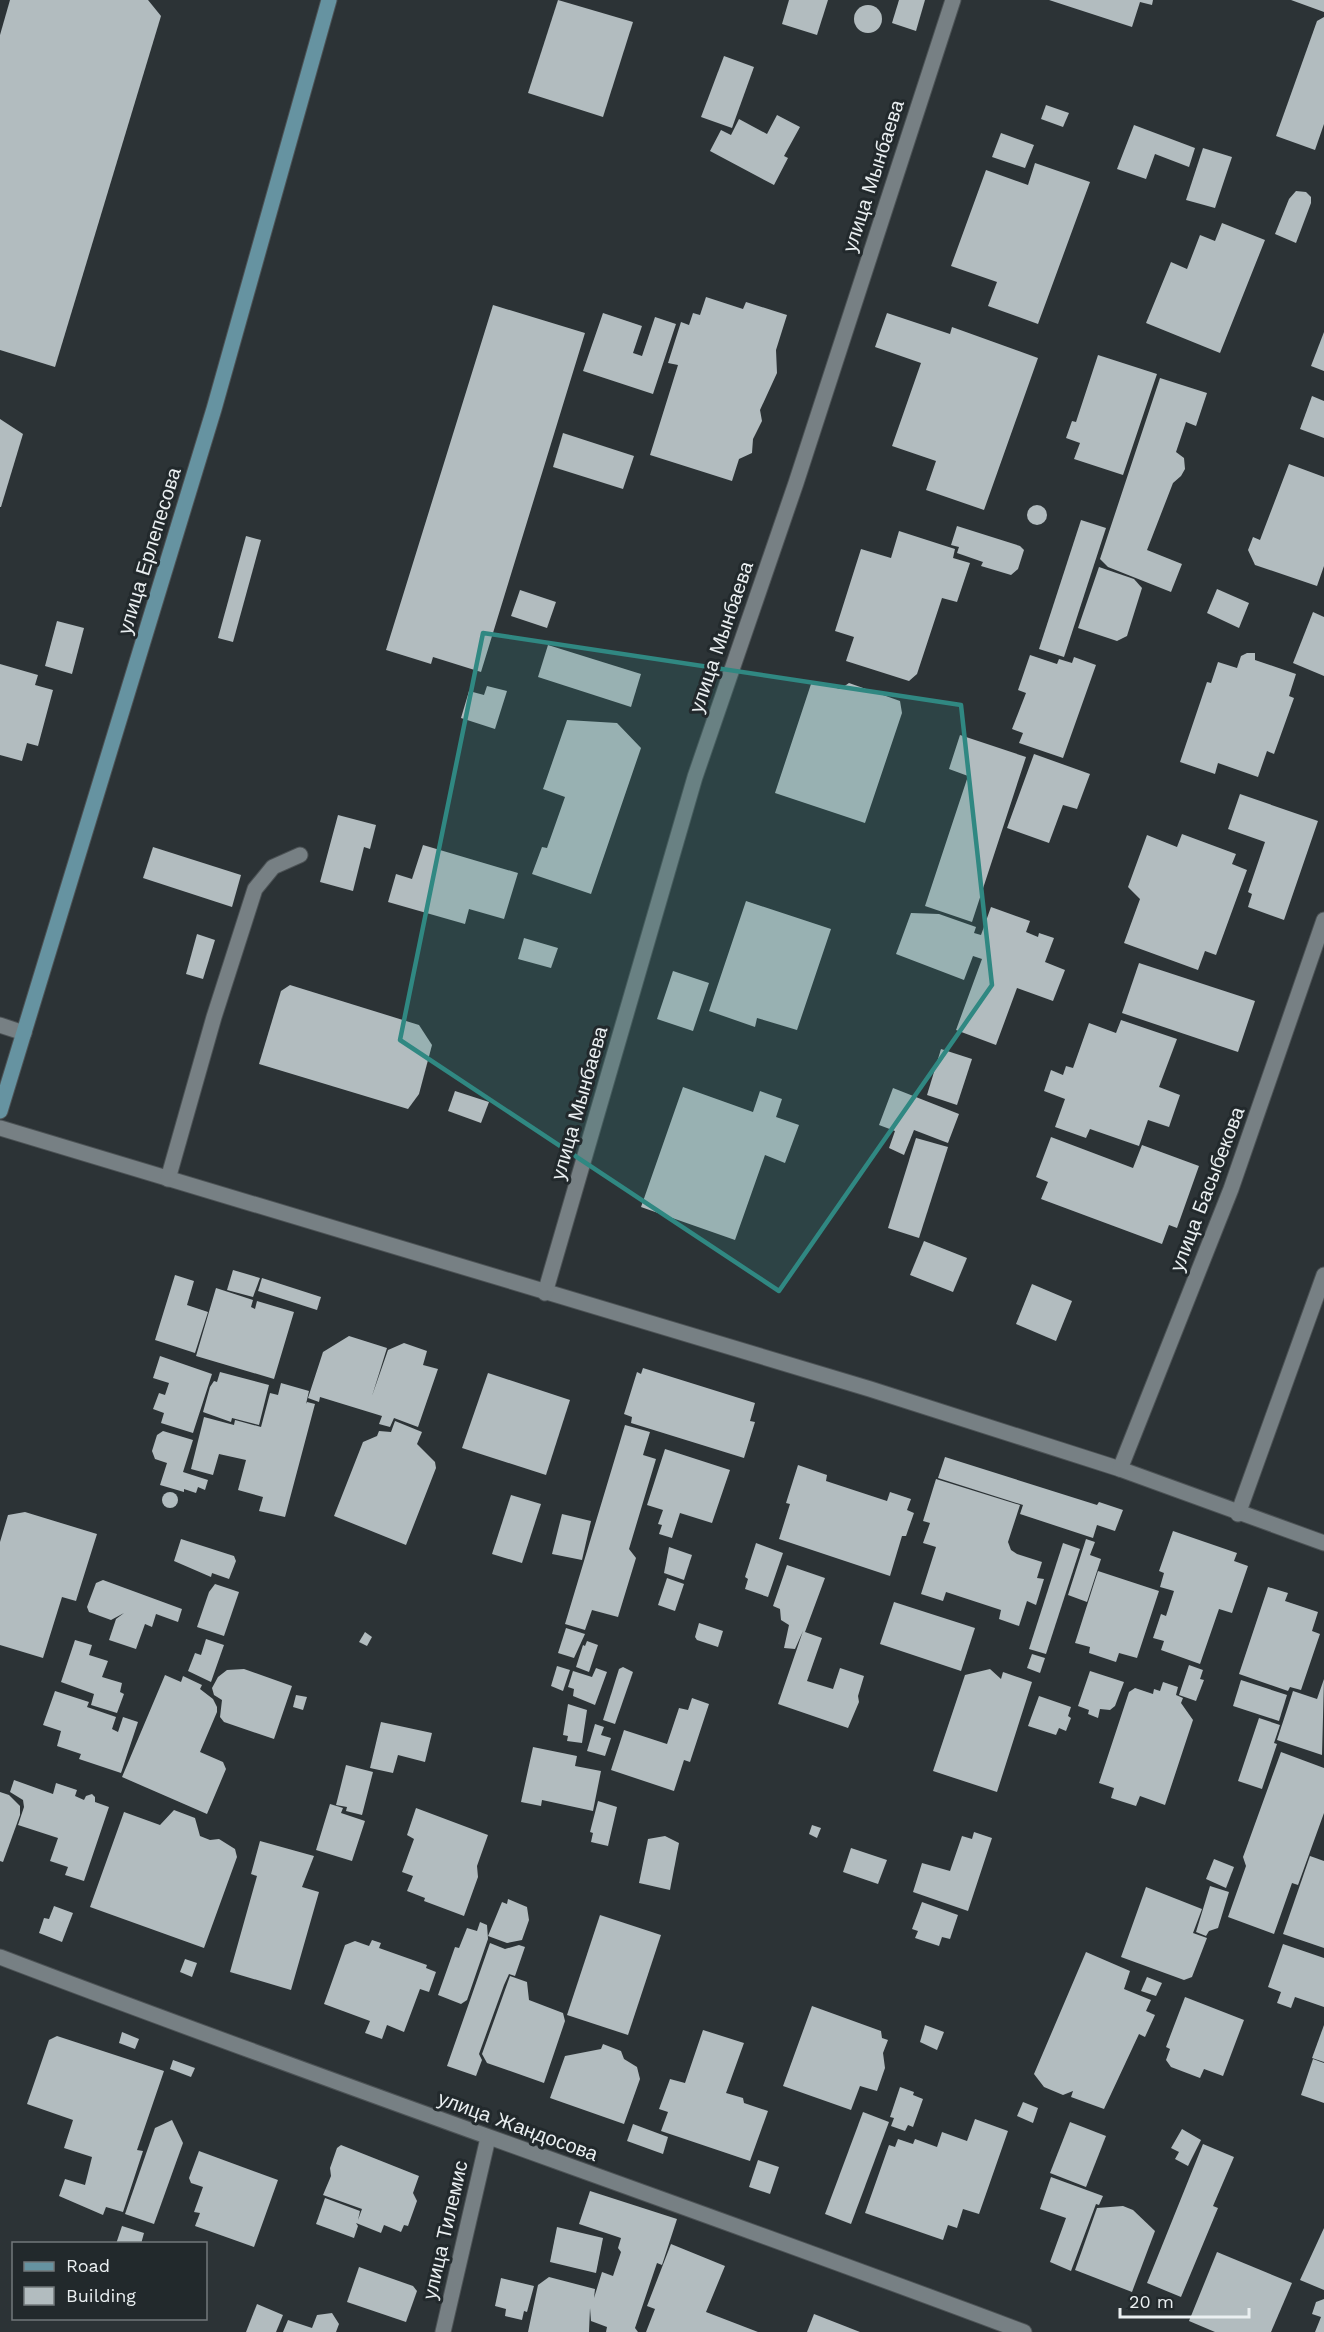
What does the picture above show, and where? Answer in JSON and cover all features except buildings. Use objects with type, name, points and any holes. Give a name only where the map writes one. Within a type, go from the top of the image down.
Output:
[{"type":"main road","name":"улица Ерлепесова","points":[[0,1111],[214,409],[327,0]]},
{"type":"street","name":"улица Мынбаева","points":[[545,1293],[695,777],[796,483],[953,0]]},
{"type":"street","points":[[168,1179],[214,1017],[255,889],[273,867],[300,855]]},
{"type":"street","name":"улица Басыбекова","points":[[1120,1469],[1231,1189],[1324,920]]},
{"type":"street","points":[[0,1024],[24,1033]]},
{"type":"street","points":[[0,1128],[870,1389],[1120,1469],[1324,1544]]},
{"type":"street","points":[[1238,1514],[1324,1275]]},
{"type":"street","name":"улица Жандосова","points":[[0,1957],[228,2044],[804,2249],[1024,2332]]},
{"type":"street","name":"улица Тилемис","points":[[443,2332],[488,2138]]},
{"type":"highlighted area","points":[[483,633],[961,705],[992,985],[779,1291],[400,1040]]}]
